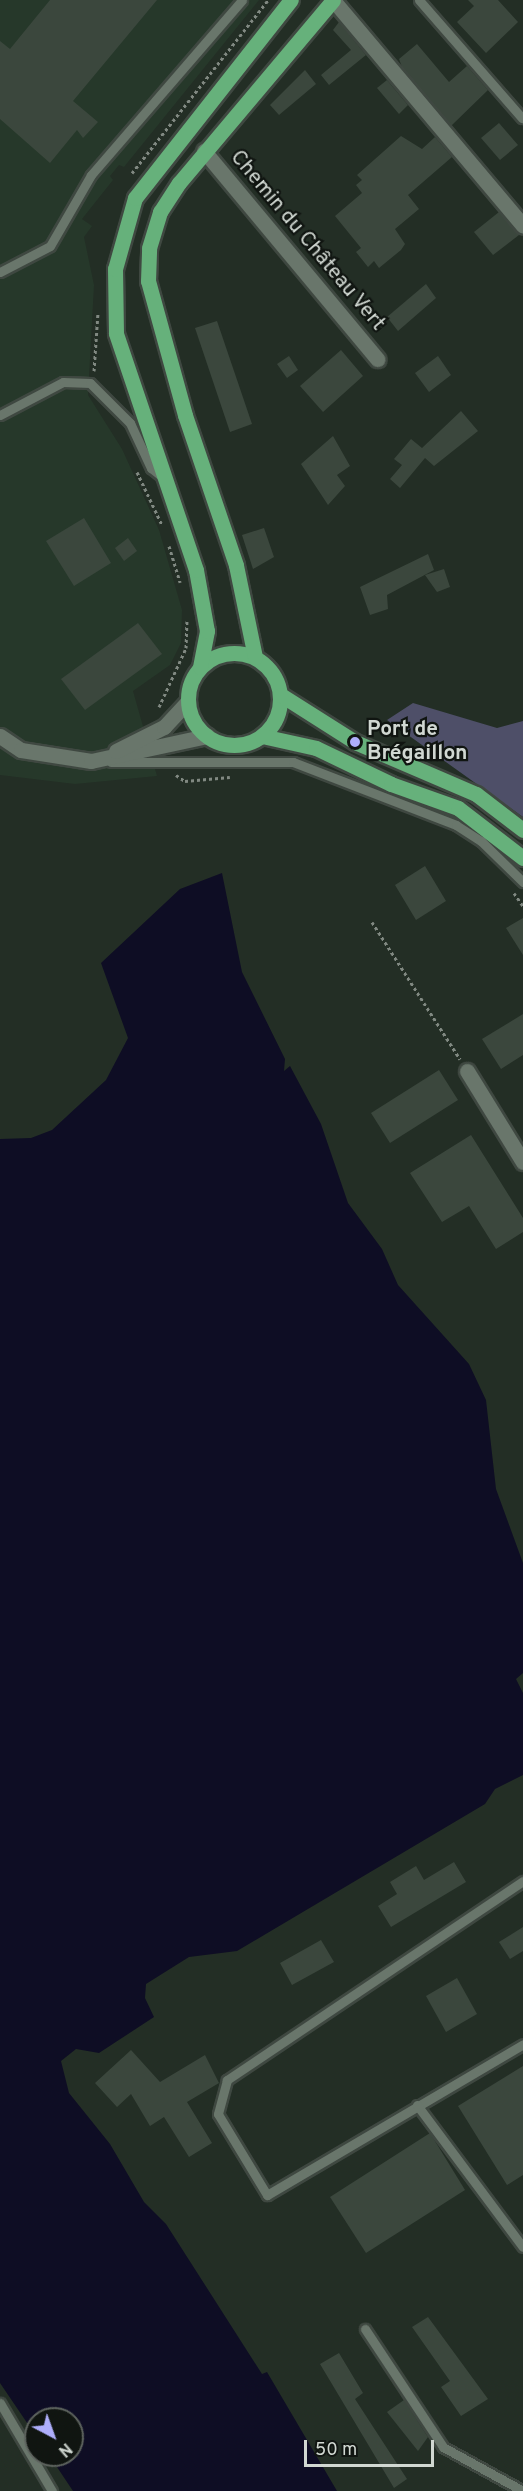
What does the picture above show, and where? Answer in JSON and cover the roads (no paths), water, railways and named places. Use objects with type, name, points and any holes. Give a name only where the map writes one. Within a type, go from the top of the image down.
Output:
[{"type":"main road","points":[[291,0],[165,155],[135,198],[123,231],[115,269],[116,333],[196,570],[207,631],[200,667],[188,701],[207,736],[228,745],[262,736],[316,748],[391,784],[458,808],[523,858]]},
{"type":"main road","points":[[255,657],[236,565],[185,415],[148,281],[149,248],[160,212],[204,151],[333,0]]},
{"type":"main road","points":[[200,667],[226,652],[255,657],[273,672],[281,695],[277,718],[262,736]]},
{"type":"main road","points":[[281,695],[355,742],[476,794],[523,830]]},
{"type":"street","points":[[333,0],[523,226]]},
{"type":"street","name":"Chemin du Château Vert","points":[[204,151],[377,359]]},
{"type":"street","points":[[91,761],[164,728],[188,701]]},
{"type":"street","points":[[0,736],[21,750],[91,761],[207,736]]},
{"type":"street","points":[[467,1071],[523,1162]]},
{"type":"lane","points":[[0,272],[50,246],[91,175],[242,0]]},
{"type":"lane","points":[[419,0],[522,118]]},
{"type":"lane","points":[[0,415],[63,382],[90,383],[123,414],[151,468],[165,480]]},
{"type":"lane","points":[[91,761],[293,762],[456,825],[481,841],[523,882]]},
{"type":"lane","points":[[523,1881],[227,2080],[218,2114],[267,2195],[523,2044]]},
{"type":"lane","points":[[417,2105],[523,2247]]},
{"type":"lane","points":[[364,2329],[443,2446],[523,2491]]},
{"type":"lane","points":[[0,2403],[52,2491]]},
{"type":"place","name":"Port de Brégaillon","points":[[355,742]]}]
